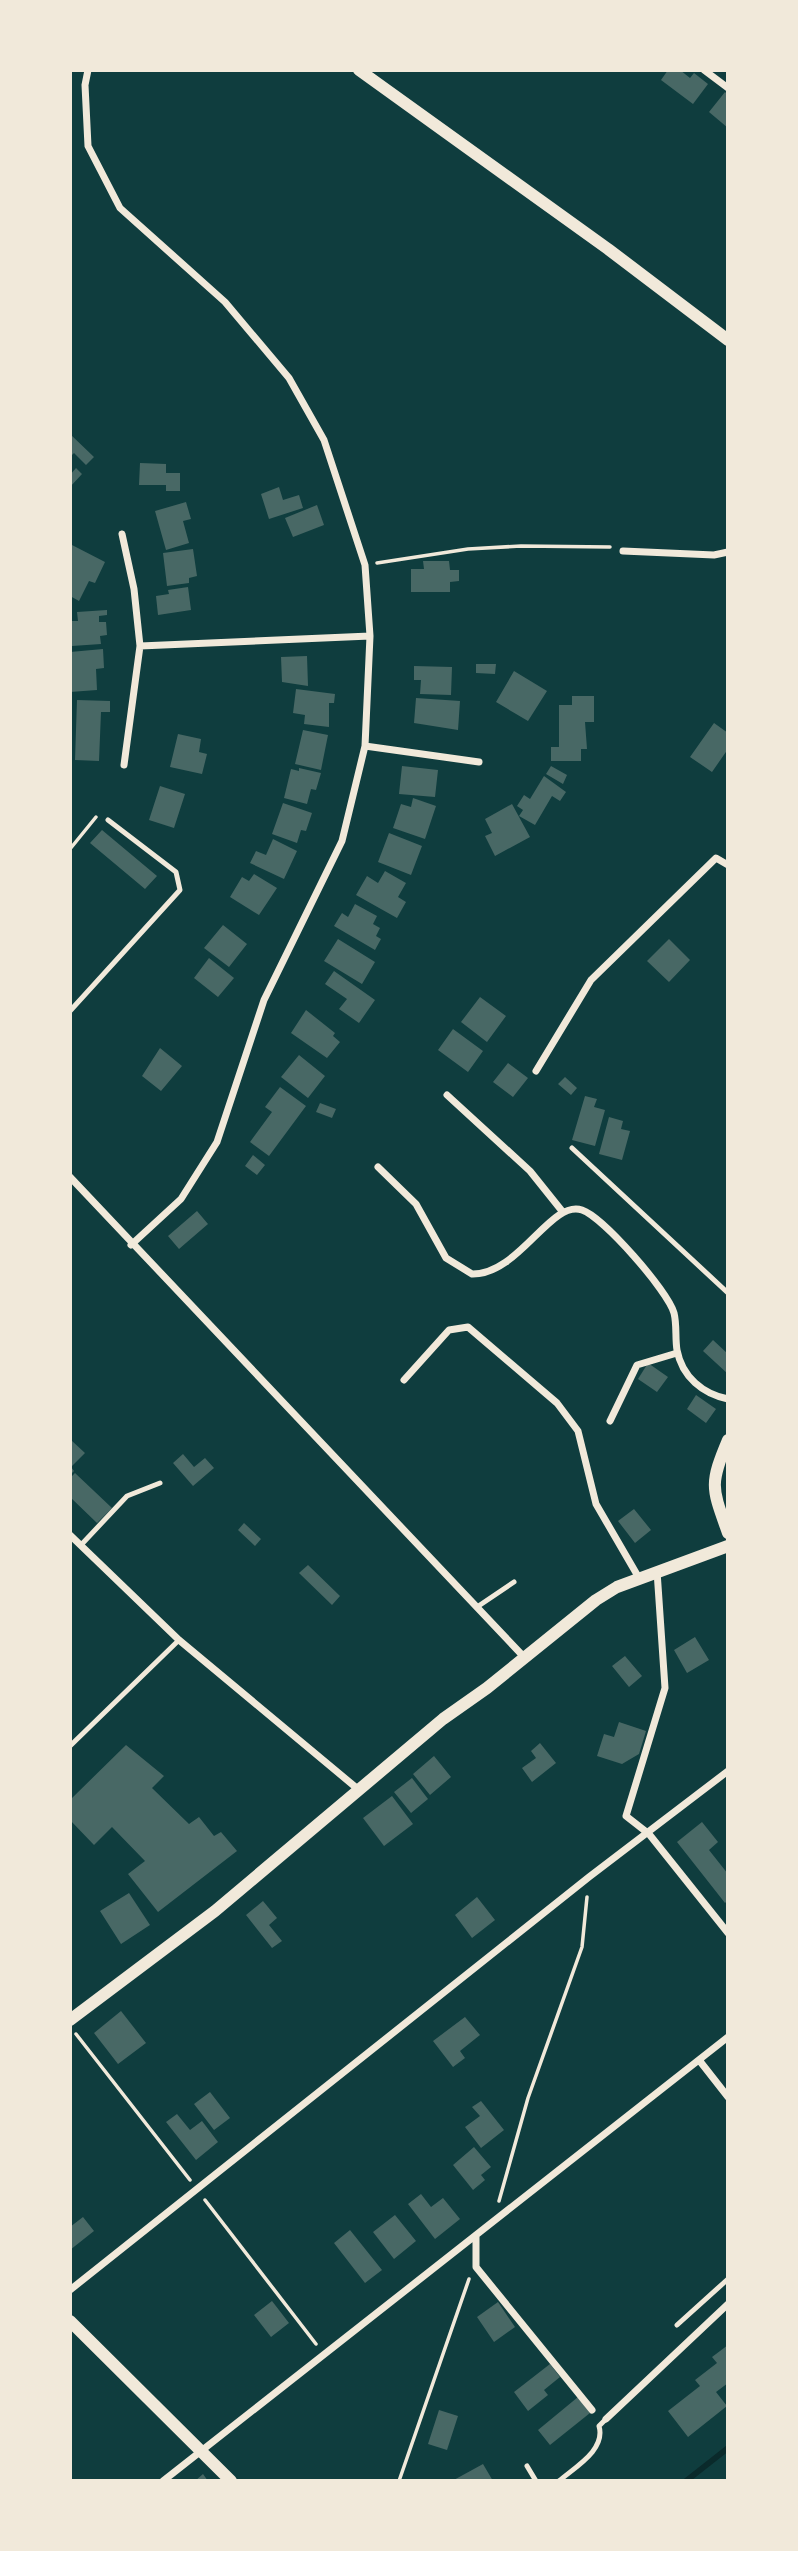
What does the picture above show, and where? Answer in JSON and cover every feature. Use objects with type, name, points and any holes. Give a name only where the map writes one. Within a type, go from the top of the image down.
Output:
[{"type":"street","points":[[88,70],[85,85],[88,146],[120,208],[225,302],[289,378],[324,440],[365,565],[370,636],[365,746],[342,841],[264,1000],[217,1142],[181,1199],[131,1245]]},
{"type":"street","points":[[359,70],[608,249],[728,340]]},
{"type":"street","points":[[704,70],[728,88]]},
{"type":"street","points":[[122,534],[134,589],[140,646],[124,765]]},
{"type":"street","points":[[623,551],[714,555],[728,552]]},
{"type":"street","points":[[140,646],[370,636]]},
{"type":"street","points":[[365,746],[480,762]]},
{"type":"street","points":[[536,1071],[591,980],[716,858],[728,865]]},
{"type":"street","points":[[447,1095],[530,1171],[562,1211]]},
{"type":"street","points":[[378,1167],[416,1204],[446,1258],[458,1268],[472,1274],[497,1270],[521,1252],[562,1211],[573,1207],[585,1211],[600,1221],[654,1279],[674,1312],[677,1353],[687,1377],[715,1396],[728,1399]]},
{"type":"street","points":[[70,1177],[131,1245],[524,1657]]},
{"type":"street","points":[[404,1380],[449,1330],[468,1328],[556,1403],[578,1431],[596,1504],[639,1578]]},
{"type":"street","points":[[610,1421],[638,1365],[677,1353]]},
{"type":"street","points":[[728,1440],[715,1472],[713,1491],[728,1533]]},
{"type":"street","points":[[70,1535],[179,1640],[359,1790]]},
{"type":"street","points":[[70,2020],[215,1911],[443,1719],[596,1600],[639,1578],[728,1546]]},
{"type":"street","points":[[657,1572],[665,1688],[626,1816],[649,1834],[728,1933]]},
{"type":"street","points":[[70,2290],[589,1877],[649,1834],[728,1771]]},
{"type":"street","points":[[163,2481],[728,2037]]},
{"type":"street","points":[[699,2060],[728,2097]]},
{"type":"street","points":[[476,2235],[476,2267],[592,2410]]},
{"type":"street","points":[[606,2419],[728,2304]]},
{"type":"street","points":[[70,2320],[231,2481]]},
{"type":"lane","points":[[70,1011],[180,890],[176,872],[108,820]]},
{"type":"lane","points":[[572,1148],[728,1293]]},
{"type":"lane","points":[[81,1545],[127,1496],[160,1483]]},
{"type":"lane","points":[[477,1607],[514,1582]]},
{"type":"lane","points":[[70,1746],[179,1640]]},
{"type":"lane","points":[[677,2325],[728,2279]]},
{"type":"lane","points":[[559,2481],[599,2446],[602,2435],[599,2426],[606,2419]]},
{"type":"lane","points":[[527,2466],[536,2481]]},
{"type":"path","points":[[365,565],[468,549],[521,545],[606,546],[623,551]]},
{"type":"path","points":[[70,849],[97,817],[108,820]]},
{"type":"path","points":[[499,2217],[500,2190],[527,2098],[582,1947],[589,1877]]},
{"type":"path","points":[[70,2026],[323,2354]]},
{"type":"path","points":[[400,2481],[472,2269],[466,2243]]},
{"type":"building","points":[[668,70],[680,70],[690,78],[694,73],[708,84],[693,104],[661,80]]},
{"type":"building","points":[[725,92],[728,95],[728,128],[709,112]]},
{"type":"building","points":[[70,434],[94,457],[86,465],[74,453],[70,457]]},
{"type":"building","points":[[140,463],[166,464],[166,473],[180,473],[180,491],[166,491],[166,485],[139,485]]},
{"type":"building","points":[[76,468],[82,474],[70,487],[70,475]]},
{"type":"building","points":[[279,487],[283,500],[299,495],[303,508],[269,519],[261,494]]},
{"type":"building","points":[[186,502],[191,519],[183,521],[189,543],[166,550],[155,511]]},
{"type":"building","points":[[317,505],[324,525],[293,537],[285,518]]},
{"type":"building","points":[[72,545],[105,562],[95,583],[89,581],[79,601],[70,596]]},
{"type":"building","points":[[193,549],[197,576],[189,578],[189,583],[167,586],[163,553]]},
{"type":"building","points":[[423,561],[449,561],[450,570],[459,570],[459,581],[450,582],[450,592],[411,592],[411,569],[424,569]]},
{"type":"building","points":[[188,587],[191,610],[158,615],[156,596],[169,594],[168,590]]},
{"type":"building","points":[[107,610],[107,615],[99,616],[99,622],[106,622],[107,635],[100,636],[101,644],[72,646],[70,621],[78,621],[77,612]]},
{"type":"building","points":[[103,649],[104,668],[96,669],[97,690],[70,692],[70,652]]},
{"type":"building","points":[[307,656],[308,686],[282,682],[281,657]]},
{"type":"building","points":[[476,664],[496,664],[495,674],[476,673]]},
{"type":"building","points":[[414,666],[452,667],[451,695],[420,694],[421,680],[414,680]]},
{"type":"building","points":[[514,671],[547,691],[528,721],[496,702]]},
{"type":"building","points":[[296,689],[335,694],[334,703],[329,703],[329,727],[304,724],[305,715],[293,713]]},
{"type":"building","points":[[572,696],[594,696],[594,722],[585,722],[587,749],[581,749],[581,761],[551,761],[551,747],[559,747],[559,705],[572,705]]},
{"type":"building","points":[[416,698],[460,701],[458,730],[414,723]]},
{"type":"building","points":[[77,700],[110,701],[110,712],[101,712],[99,761],[75,760]]},
{"type":"building","points":[[714,723],[728,733],[728,749],[712,772],[690,757]]},
{"type":"building","points":[[303,730],[328,735],[321,770],[295,764]]},
{"type":"building","points":[[178,734],[201,739],[199,752],[207,754],[202,774],[170,767]]},
{"type":"building","points":[[402,766],[438,770],[435,797],[399,794]]},
{"type":"building","points":[[551,766],[567,775],[563,784],[546,774]]},
{"type":"building","points":[[299,768],[321,773],[316,790],[311,789],[307,804],[284,798],[291,769],[299,771]]},
{"type":"building","points":[[544,776],[566,792],[560,801],[552,796],[535,825],[519,816],[523,810],[517,806],[524,795],[530,799]]},
{"type":"building","points":[[160,786],[185,794],[174,828],[149,820]]},
{"type":"building","points":[[413,798],[436,806],[425,839],[393,828],[401,804],[411,807]]},
{"type":"building","points":[[283,803],[312,813],[306,831],[301,830],[297,843],[272,834]]},
{"type":"building","points":[[512,804],[530,837],[495,856],[485,836],[492,833],[485,819]]},
{"type":"building","points":[[102,830],[157,876],[145,889],[90,843]]},
{"type":"building","points":[[389,833],[422,846],[411,875],[378,862]]},
{"type":"building","points":[[273,839],[297,851],[284,879],[250,863],[256,851],[266,855]]},
{"type":"building","points":[[385,871],[406,883],[398,897],[406,902],[397,918],[356,895],[367,876],[378,883]]},
{"type":"building","points":[[254,874],[277,888],[259,915],[230,897],[242,877],[249,881]]},
{"type":"building","points":[[355,904],[377,916],[373,924],[380,928],[376,936],[381,939],[375,950],[334,926],[342,913],[348,917]]},
{"type":"building","points":[[223,925],[247,944],[229,967],[204,948]]},
{"type":"building","points":[[338,939],[375,962],[362,984],[324,961]]},
{"type":"building","points":[[669,939],[690,960],[669,982],[647,961]]},
{"type":"building","points":[[209,958],[234,978],[218,997],[194,978]]},
{"type":"building","points":[[334,971],[375,1000],[359,1023],[339,1009],[347,999],[325,984]]},
{"type":"building","points":[[480,997],[506,1016],[487,1042],[461,1022]]},
{"type":"building","points":[[306,1010],[335,1033],[333,1036],[340,1042],[327,1058],[291,1033]]},
{"type":"building","points":[[453,1029],[483,1051],[468,1072],[438,1050]]},
{"type":"building","points":[[160,1048],[182,1066],[161,1091],[142,1076]]},
{"type":"building","points":[[299,1055],[325,1076],[308,1098],[281,1077]]},
{"type":"building","points":[[508,1063],[528,1078],[513,1097],[493,1082]]},
{"type":"building","points":[[565,1077],[577,1088],[571,1095],[558,1084]]},
{"type":"building","points":[[280,1087],[306,1106],[269,1156],[250,1142],[272,1112],[265,1107]]},
{"type":"building","points":[[585,1096],[597,1099],[594,1107],[605,1110],[595,1146],[572,1140]]},
{"type":"building","points":[[320,1103],[336,1109],[332,1118],[316,1112]]},
{"type":"building","points":[[609,1117],[623,1121],[621,1129],[630,1131],[622,1160],[599,1154]]},
{"type":"building","points":[[253,1155],[265,1165],[257,1175],[245,1166]]},
{"type":"building","points":[[197,1211],[208,1224],[179,1249],[168,1236]]},
{"type":"building","points":[[713,1340],[728,1354],[728,1374],[703,1351]]},
{"type":"building","points":[[648,1363],[668,1377],[657,1392],[638,1379]]},
{"type":"building","points":[[696,1395],[716,1409],[706,1423],[687,1409]]},
{"type":"building","points":[[71,1440],[85,1453],[71,1467],[74,1471],[70,1475]]},
{"type":"building","points":[[183,1454],[194,1467],[205,1458],[214,1468],[193,1486],[173,1463]]},
{"type":"building","points":[[75,1473],[112,1508],[97,1523],[70,1497],[70,1478]]},
{"type":"building","points":[[634,1509],[651,1530],[635,1543],[618,1521]]},
{"type":"building","points":[[244,1523],[261,1539],[255,1546],[238,1530]]},
{"type":"building","points":[[308,1565],[340,1596],[332,1605],[299,1573]]},
{"type":"building","points":[[695,1637],[709,1660],[687,1673],[674,1650]]},
{"type":"building","points":[[625,1656],[642,1676],[629,1687],[612,1666]]},
{"type":"building","points":[[619,1722],[646,1731],[639,1754],[622,1764],[597,1756],[604,1734],[614,1737]]},
{"type":"building","points":[[540,1743],[556,1763],[532,1782],[522,1768],[536,1758],[531,1751]]},
{"type":"building","points":[[126,1745],[164,1776],[152,1788],[189,1824],[199,1817],[214,1836],[221,1832],[237,1851],[158,1912],[128,1874],[145,1861],[112,1827],[94,1845],[70,1820],[70,1800]]},
{"type":"building","points":[[434,1756],[451,1777],[430,1795],[413,1774]]},
{"type":"building","points":[[412,1778],[428,1799],[411,1813],[394,1792]]},
{"type":"building","points":[[392,1796],[413,1824],[384,1846],[363,1818]]},
{"type":"building","points":[[702,1822],[718,1842],[709,1850],[728,1874],[728,1900],[725,1903],[677,1842]]},
{"type":"building","points":[[129,1893],[150,1925],[121,1944],[100,1911]]},
{"type":"building","points":[[477,1897],[495,1920],[472,1938],[455,1915]]},
{"type":"building","points":[[263,1901],[277,1918],[269,1925],[282,1941],[272,1948],[246,1915]]},
{"type":"building","points":[[121,2011],[146,2043],[118,2064],[94,2033]]},
{"type":"building","points":[[465,2017],[480,2035],[460,2051],[465,2058],[453,2067],[433,2041]]},
{"type":"building","points":[[210,2092],[230,2118],[214,2130],[194,2104]]},
{"type":"building","points":[[481,2101],[504,2130],[481,2148],[465,2127],[480,2116],[472,2107]]},
{"type":"building","points":[[177,2114],[190,2130],[202,2121],[218,2142],[196,2160],[166,2122]]},
{"type":"building","points":[[474,2147],[491,2167],[481,2175],[485,2180],[473,2190],[453,2165]]},
{"type":"building","points":[[421,2194],[431,2207],[443,2198],[460,2219],[435,2239],[408,2204]]},
{"type":"building","points":[[395,2215],[416,2241],[394,2259],[373,2232]]},
{"type":"building","points":[[83,2217],[94,2231],[70,2250],[70,2227]]},
{"type":"building","points":[[350,2230],[382,2270],[365,2283],[334,2243]]},
{"type":"building","points":[[272,2301],[289,2323],[271,2337],[254,2315]]},
{"type":"building","points":[[498,2302],[515,2327],[494,2342],[477,2317]]},
{"type":"building","points":[[728,2345],[728,2383],[716,2392],[727,2406],[688,2437],[668,2411],[700,2386],[695,2380],[717,2363],[712,2357]]},
{"type":"building","points":[[550,2364],[560,2377],[544,2390],[548,2395],[528,2411],[514,2392]]},
{"type":"building","points":[[578,2397],[590,2413],[550,2445],[538,2430]]},
{"type":"building","points":[[439,2410],[458,2416],[447,2450],[428,2444]]},
{"type":"building","points":[[483,2464],[493,2481],[452,2481]]},
{"type":"building","points":[[203,2474],[208,2481],[195,2481]]},
{"type":"waterway","points":[[686,2481],[728,2448]]}]
